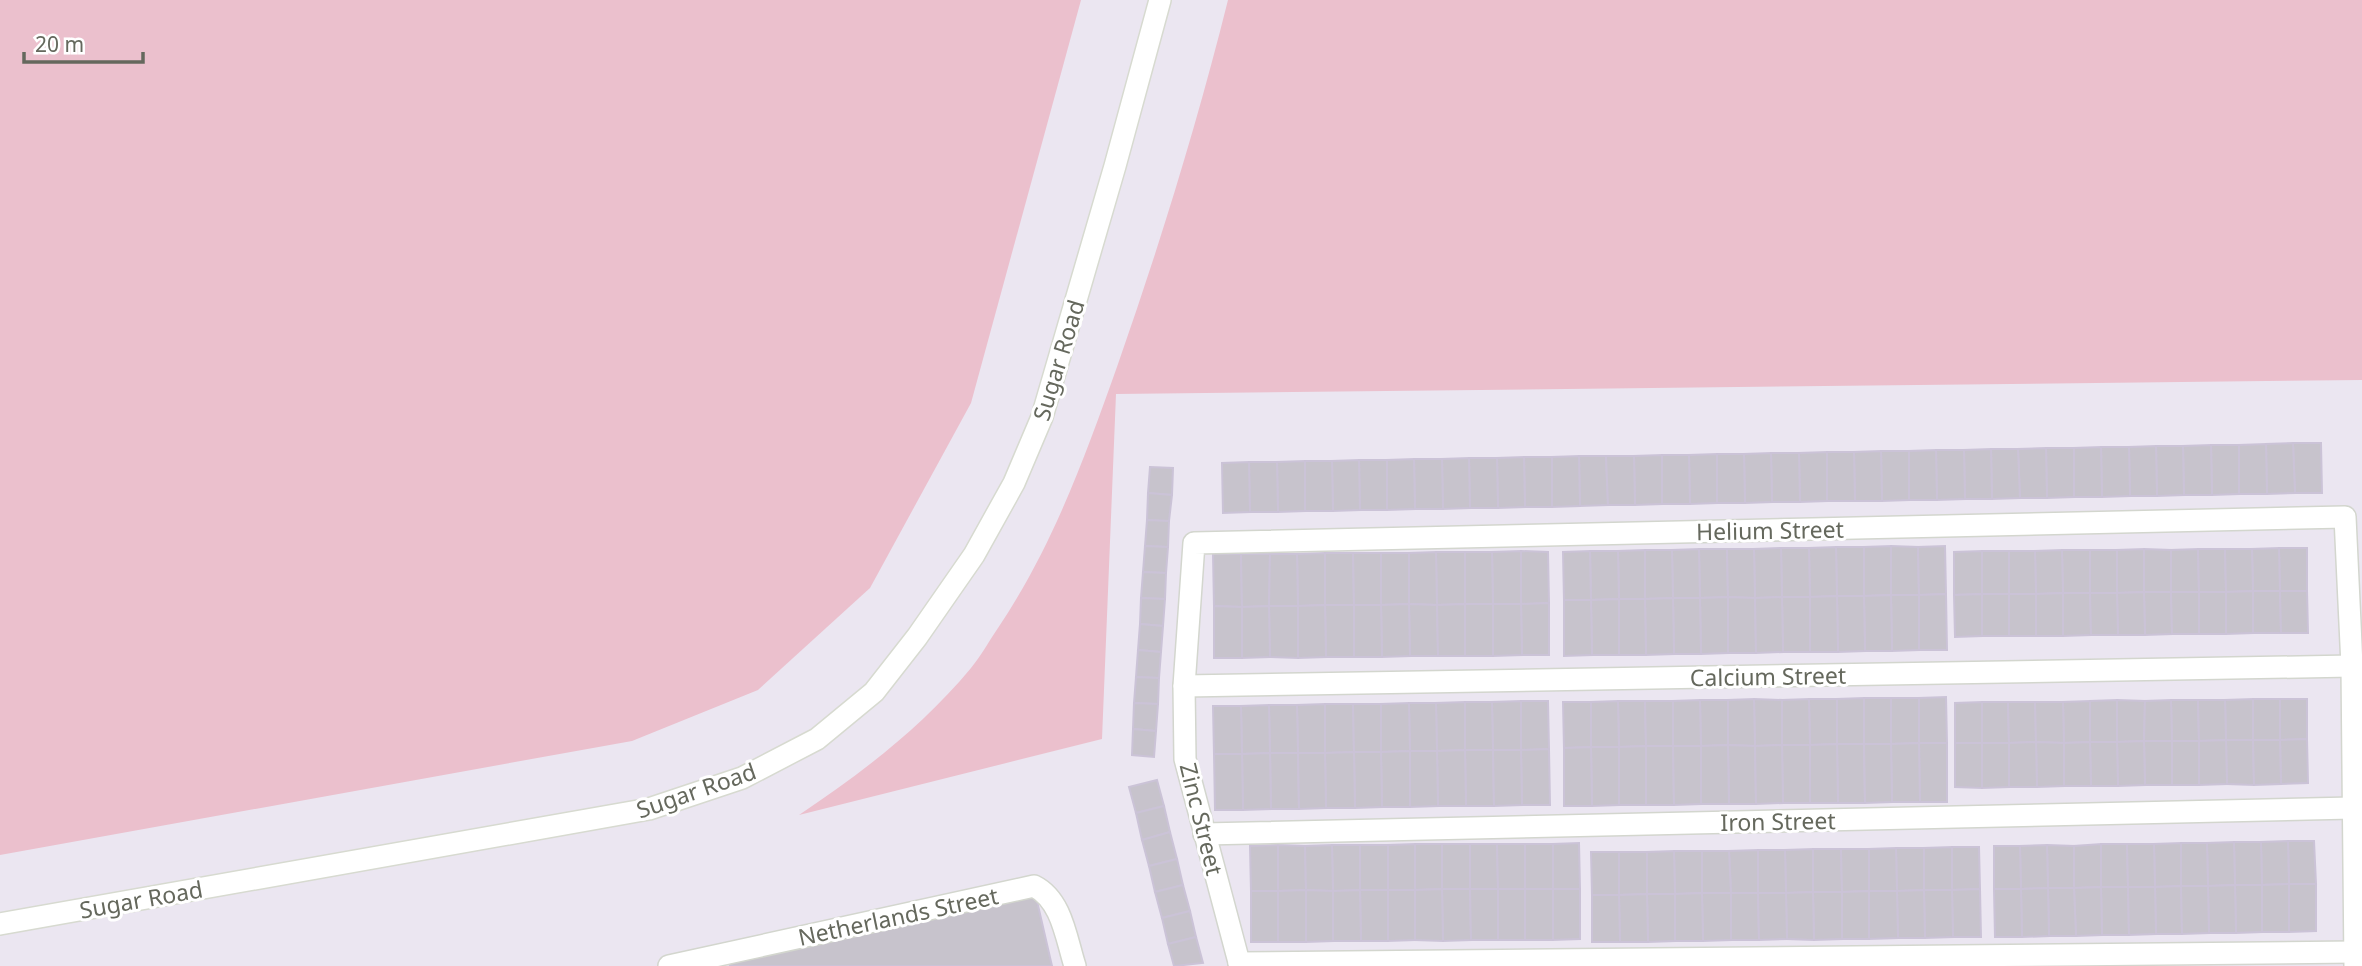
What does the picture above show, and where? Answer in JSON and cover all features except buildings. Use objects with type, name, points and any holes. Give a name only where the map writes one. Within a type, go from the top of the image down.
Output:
[{"type":"street","name":"Sugar Road","points":[[0,924],[649,809],[742,778],[817,739],[873,692],[917,637],[974,555],[1014,483],[1042,417],[1068,331],[1160,0]]},
{"type":"street","name":"Helium Street","points":[[1194,543],[2345,517],[2352,666]]},
{"type":"street","name":"Zinc Street","points":[[1194,543],[1184,685],[1185,759],[1239,964]]},
{"type":"street","name":"Calcium Street","points":[[1184,685],[2352,666]]},
{"type":"street","points":[[1239,964],[2355,959],[2352,666]]},
{"type":"street","name":"Iron Street","points":[[1204,834],[2352,808]]},
{"type":"street","name":"Netherlands Street","points":[[669,966],[1034,886],[1047,892],[1057,907],[1075,966]]},
{"type":"shaded area","points":[[0,0],[1081,0],[971,403],[870,588],[758,690],[632,741],[0,855]]},
{"type":"shaded area","points":[[1228,0],[2362,0],[2362,380],[1116,394],[1102,739],[799,815],[891,748],[952,689],[982,653],[1035,565],[1080,467],[1134,319],[1191,138]]}]
